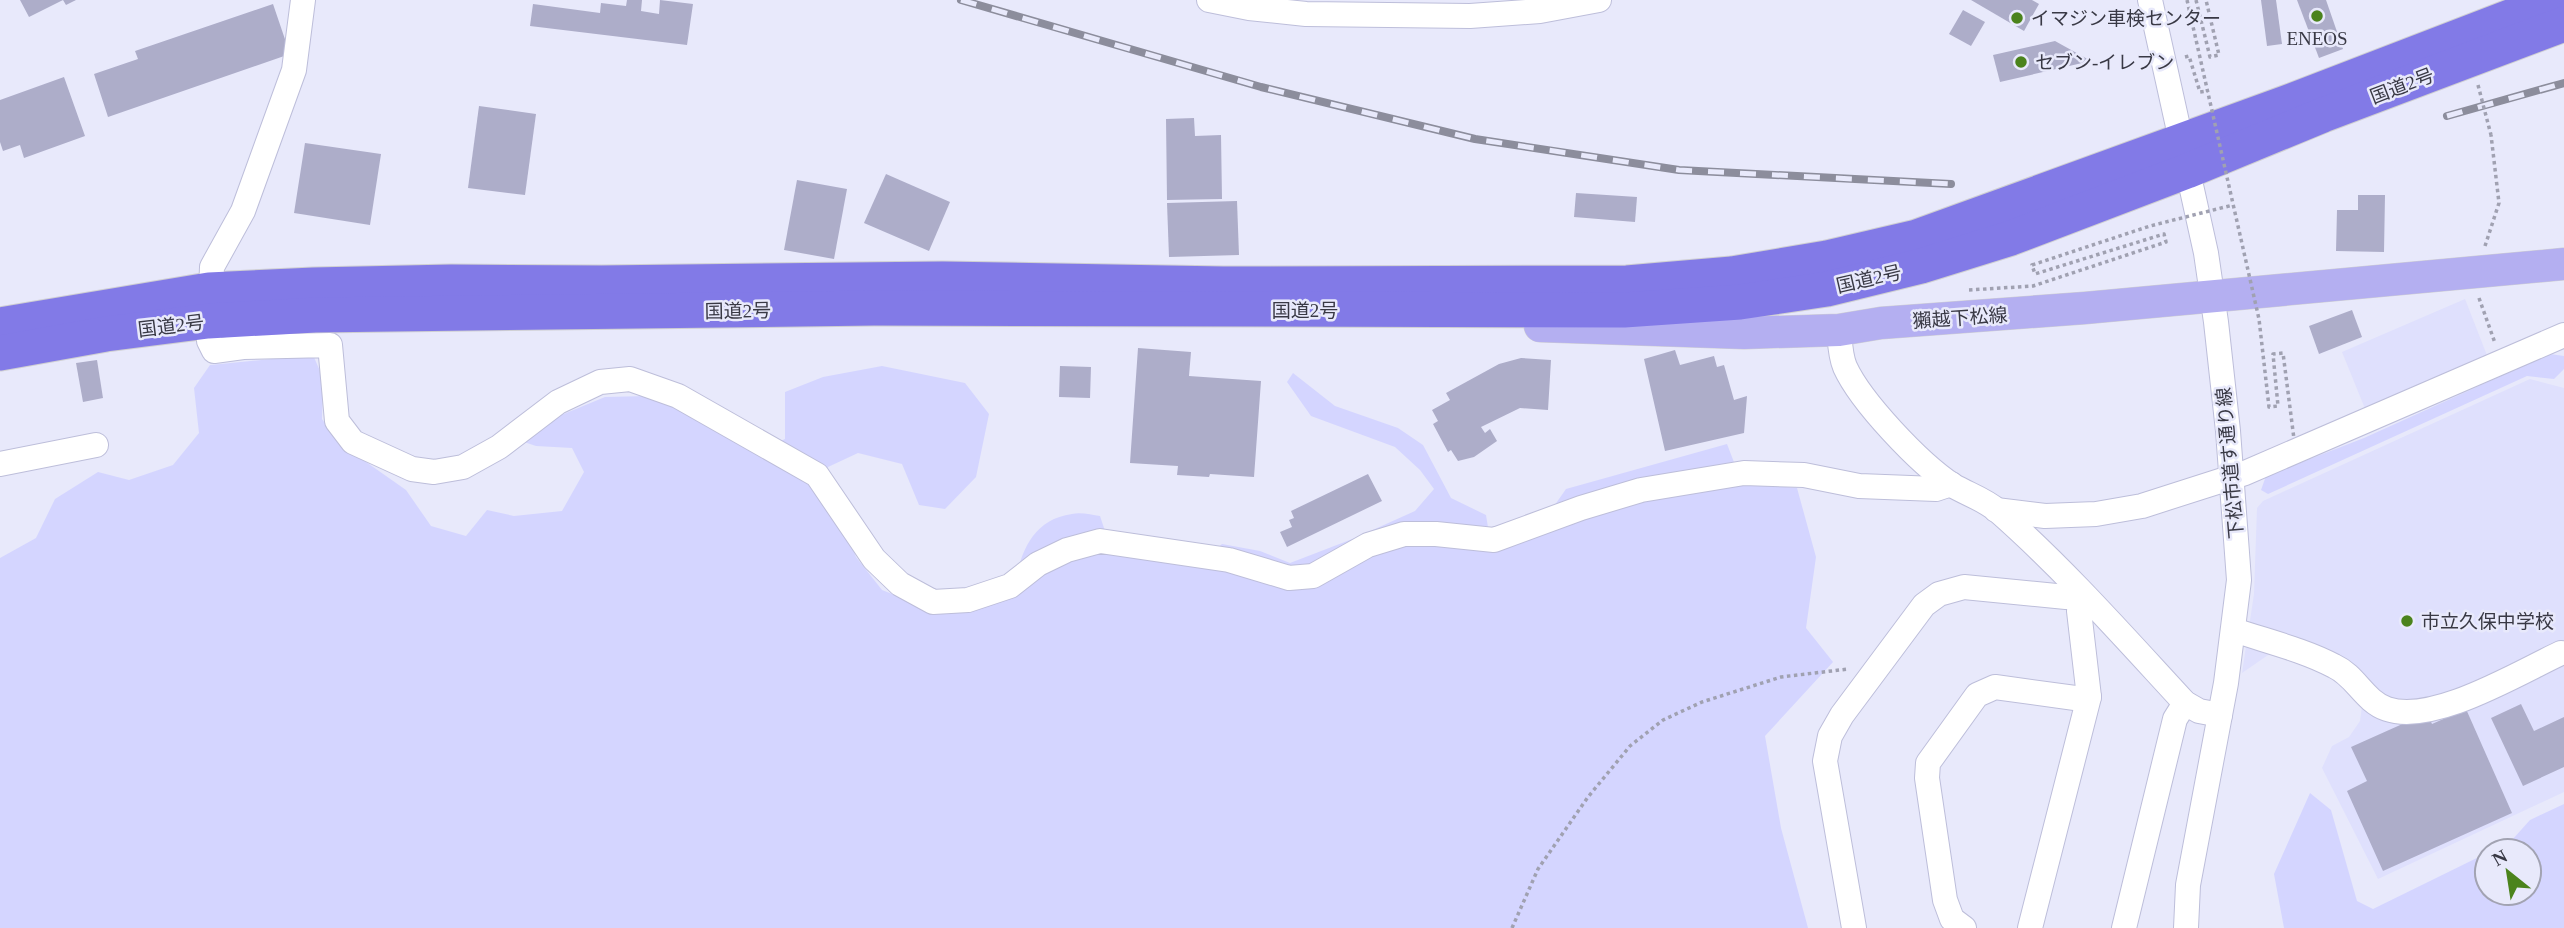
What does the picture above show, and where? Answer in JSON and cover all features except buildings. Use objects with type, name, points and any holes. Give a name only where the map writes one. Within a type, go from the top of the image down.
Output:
[{"type":"highway","name":"国道2号","points":[[0,353],[106,334],[208,306],[315,315],[874,308],[1624,310],[1740,302],[1828,289],[1921,266],[2011,238],[2184,156],[2554,0]]},
{"type":"highway","name":"国道2号","points":[[0,325],[451,282],[943,279],[1223,284],[1627,283],[1732,274],[1827,258],[1917,237],[2323,115],[2564,24]]},
{"type":"main road","name":"獺越下松線","points":[[1356,310],[1540,326],[1744,333],[1839,330],[1881,323],[2044,312],[2564,264]]},
{"type":"street","points":[[303,0],[294,70],[243,211],[212,267],[208,306],[209,341],[214,351],[243,347],[330,345],[337,421],[353,442],[412,469],[433,472],[463,467],[499,447],[558,402],[600,382],[630,379],[678,396],[817,475],[874,559],[900,584],[933,602],[968,600],[1010,586],[1048,559],[1067,550],[1100,541],[1230,560],[1289,578],[1313,576],[1368,545],[1404,534],[1436,534],[1494,540],[1581,508],[1641,490],[1744,473],[1804,475],[1860,486],[1936,489],[1951,484]]},
{"type":"street","points":[[1209,0],[1249,8],[1306,14],[1471,16],[1540,11],[1599,0]]},
{"type":"street","name":"下松市道す通り線","points":[[2150,0],[2213,296],[2239,580],[2220,715],[2188,885],[2186,928]]},
{"type":"street","points":[[1839,330],[1845,368],[1868,405],[1920,458],[1951,484],[1996,509],[2084,594],[2185,702],[2199,711],[2220,715]]},
{"type":"street","points":[[1996,509],[2045,516],[2096,514],[2142,506],[2231,477],[2299,450],[2564,335]]},
{"type":"street","points":[[0,464],[96,444]]},
{"type":"street","points":[[1854,928],[1825,761],[1830,736],[1842,715],[1924,604],[1939,594],[1964,587],[2066,597],[2084,594]]},
{"type":"street","points":[[2030,928],[2089,697],[2079,611],[2084,594]]},
{"type":"street","points":[[2234,630],[2335,666],[2350,676],[2372,702],[2388,710],[2408,712],[2440,709],[2561,653]]},
{"type":"street","points":[[1964,928],[1952,919],[1945,900],[1927,778],[1928,763],[1977,695],[1995,687],[2075,698],[2089,697]]},
{"type":"street","points":[[2124,928],[2175,719],[2185,702]]},
{"type":"path","points":[[2187,0],[2259,320],[2269,407],[2278,406],[2273,354],[2283,353],[2294,439]]},
{"type":"path","points":[[2196,0],[2210,57],[2220,55],[2206,0]]},
{"type":"path","points":[[2189,56],[2200,92],[2208,91]]},
{"type":"path","points":[[2478,85],[2491,135],[2498,203],[2477,273],[2477,290],[2502,361]]},
{"type":"path","points":[[1969,290],[2033,286],[2166,242],[2164,234],[2035,274],[2032,265],[2150,226],[2232,205]]},
{"type":"path","points":[[1512,928],[1538,869],[1588,797],[1630,746],[1663,720],[1702,702],[1781,677],[1878,667]]},
{"type":"shaded area","points":[[2465,299],[2488,358],[2366,411],[2342,352]]},
{"type":"shaded area","points":[[2550,354],[2564,356],[2564,369],[2554,379],[2527,376],[2268,494],[2261,490],[2266,476],[2364,438]]},
{"type":"shaded area","points":[[313,355],[323,378],[322,419],[339,443],[406,490],[431,526],[466,536],[487,510],[514,516],[562,511],[584,472],[572,448],[536,446],[524,442],[554,418],[605,397],[648,396],[710,421],[761,450],[785,439],[785,392],[823,377],[882,366],[965,383],[989,414],[976,477],[945,509],[919,505],[902,464],[858,453],[828,467],[819,491],[843,523],[856,557],[882,590],[936,611],[1013,592],[1019,565],[1029,541],[1046,524],[1072,514],[1100,516],[1112,552],[1159,562],[1201,562],[1222,544],[1260,551],[1290,563],[1415,511],[1434,489],[1420,470],[1395,447],[1311,416],[1287,382],[1293,373],[1335,406],[1398,428],[1423,445],[1451,498],[1486,515],[1491,546],[1538,529],[1566,489],[1727,444],[1742,483],[1797,488],[1816,557],[1806,628],[1833,662],[1765,736],[1781,828],[1808,928],[0,928],[0,558],[36,538],[55,499],[98,472],[129,480],[173,465],[199,433],[194,388],[210,365]]},
{"type":"shaded area","name":"市立久保中学校","points":[[2530,379],[2564,388],[2564,792],[2378,879],[2322,768],[2332,746],[2349,737],[2360,721],[2362,706],[2332,673],[2271,653],[2242,673],[2254,594],[2257,508],[2263,501]]},
{"type":"shaded area","points":[[2310,793],[2331,810],[2357,901],[2373,909],[2473,860],[2473,907],[2543,907],[2543,837],[2515,837],[2530,820],[2564,804],[2564,928],[2284,928],[2274,874]]},
{"type":"railway","points":[[961,0],[1261,87],[1475,139],[1679,170],[1951,184]]},
{"type":"railway","points":[[2447,116],[2564,83]]},
{"type":"place","name":"ENEOS","points":[[2317,16]]},
{"type":"place","name":"イマジン車検センター","points":[[2017,18]]},
{"type":"place","name":"セブン-イレブン","points":[[2021,62]]},
{"type":"place","name":"市立久保中学校","points":[[2407,621]]}]
